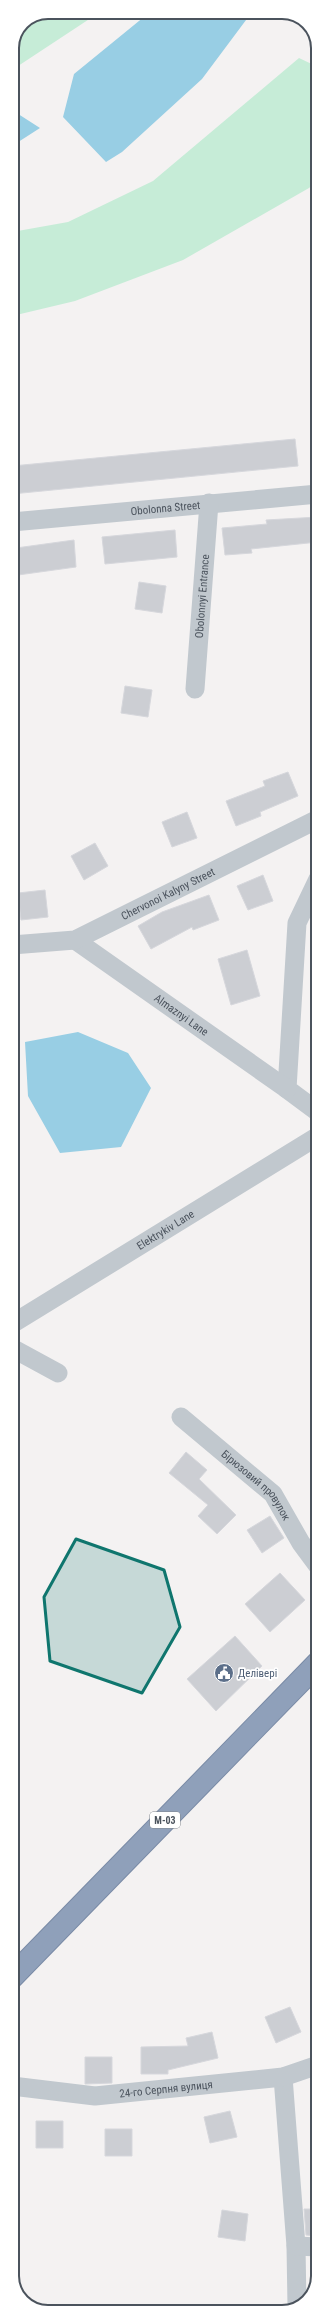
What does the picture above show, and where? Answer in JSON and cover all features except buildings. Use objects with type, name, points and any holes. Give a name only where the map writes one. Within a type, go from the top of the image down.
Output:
[{"type":"highway","name":"М-03","points":[[19,1970],[311,1670]]},
{"type":"street","name":"Obolonna Street","points":[[19,521],[311,495]]},
{"type":"street","name":"Obolonnyi Entrance","points":[[195,689],[209,503]]},
{"type":"street","name":"Chervonoi Kalyny Street","points":[[19,944],[75,940],[311,822]]},
{"type":"street","points":[[287,1089],[297,923],[311,894]]},
{"type":"street","name":"Almaznyi Lane","points":[[75,940],[311,1107]]},
{"type":"street","name":"Elektrykiv Lane","points":[[19,1320],[311,1140]]},
{"type":"street","points":[[19,1352],[58,1372]]},
{"type":"street","name":"Бірюзовий провулок","points":[[181,1417],[273,1494],[301,1543],[311,1557]]},
{"type":"street","name":"24-го Серпня вулиця","points":[[19,2087],[95,2096],[283,2077],[311,2067]]},
{"type":"street","points":[[283,2077],[296,2246],[298,2300]]},
{"type":"street","points":[[296,2246],[311,2247]]},
{"type":"highlighted area","points":[[76,1539],[164,1570],[180,1627],[142,1693],[50,1661],[44,1597]]},
{"type":"green space","points":[[48,19],[89,19],[19,65],[19,48],[21,37],[32,24],[37,21]]},
{"type":"green space","points":[[299,58],[311,64],[311,186],[309,188],[183,260],[75,301],[19,314],[19,231],[68,222],[153,181]]},
{"type":"water","points":[[141,19],[247,19],[202,79],[122,152],[106,162],[63,117],[74,74]]},
{"type":"water","points":[[19,114],[40,128],[19,142]]},
{"type":"water","points":[[78,1032],[128,1053],[151,1088],[121,1147],[60,1153],[28,1096],[25,1042]]},
{"type":"place","name":"Делівері","points":[[224,1673]]}]
